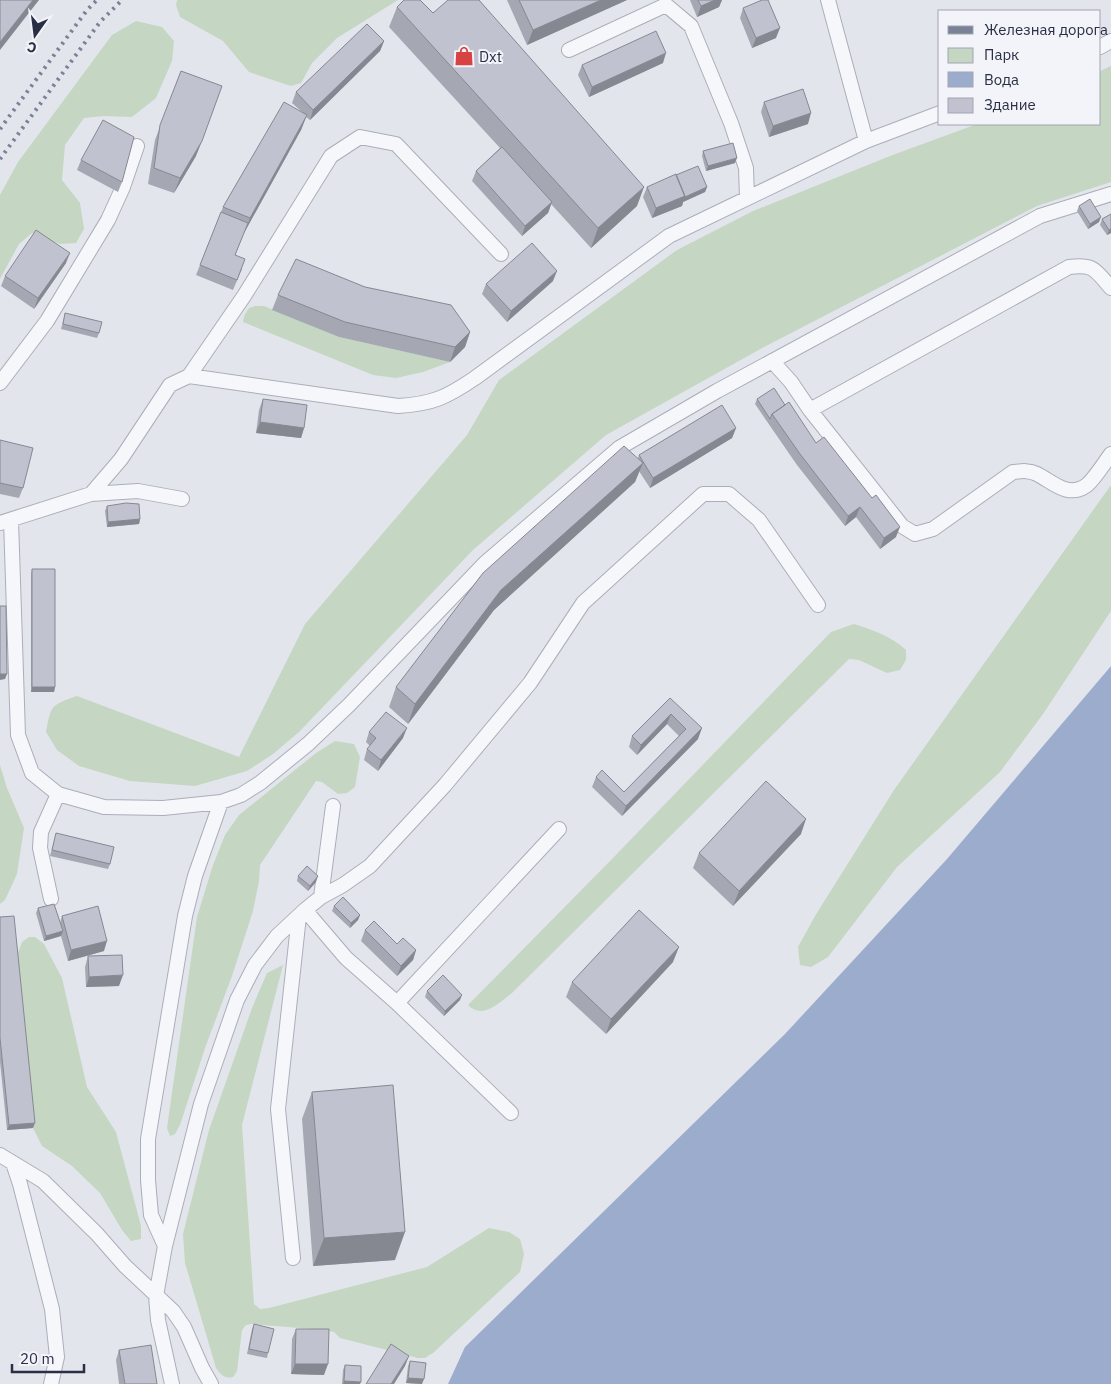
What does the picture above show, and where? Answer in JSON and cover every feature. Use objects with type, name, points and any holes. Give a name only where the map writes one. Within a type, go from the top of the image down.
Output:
[{"type":"lane","points":[[828,0],[866,141]]},
{"type":"lane","points":[[569,50],[664,2],[692,26],[731,123],[746,168],[747,198]]},
{"type":"lane","points":[[189,376],[398,406],[421,405],[430,402],[457,390],[476,378],[669,236],[866,141],[938,114]]},
{"type":"lane","points":[[91,494],[121,459],[170,385],[189,376],[244,296],[331,156],[360,137],[396,144],[501,254]]},
{"type":"lane","points":[[0,383],[46,320],[108,220],[123,187],[137,146]]},
{"type":"lane","points":[[182,499],[138,491],[91,494],[6,521],[18,735],[32,773],[58,794],[104,806],[163,808],[221,802],[260,784],[308,744],[350,705],[485,563],[619,448],[772,361],[1040,216],[1111,194]]},
{"type":"lane","points":[[810,410],[1069,266],[1083,265],[1094,268],[1111,288]]},
{"type":"lane","points":[[772,361],[791,382],[810,410],[902,526],[915,534],[933,529],[1013,472],[1025,470],[1068,491],[1079,490],[1088,484],[1111,454]]},
{"type":"lane","points":[[172,1384],[158,1320],[156,1296],[165,1246],[201,1104],[237,1000],[255,965],[277,936],[321,898],[370,866],[444,785],[530,683],[583,603],[703,494],[729,494],[759,520],[818,605]]},
{"type":"lane","points":[[51,899],[40,848],[41,832],[58,794]]},
{"type":"lane","points":[[165,1246],[151,1214],[148,1180],[148,1138],[185,916],[196,876],[221,802]]},
{"type":"lane","points":[[321,898],[333,806]]},
{"type":"lane","points":[[397,1003],[559,829]]},
{"type":"lane","points":[[302,913],[346,958],[397,1003],[511,1114]]},
{"type":"lane","points":[[293,1258],[278,1109],[302,913]]},
{"type":"lane","points":[[0,1155],[44,1181],[172,1311],[184,1327],[211,1384]]},
{"type":"lane","points":[[13,1163],[52,1309],[57,1357],[51,1384]]},
{"type":"green space","points":[[177,0],[398,0],[337,38],[312,63],[301,83],[291,86],[249,72],[223,41],[180,17],[176,5]]},
{"type":"green space","points":[[136,21],[162,27],[174,41],[172,61],[156,98],[132,117],[104,116],[84,118],[65,145],[62,180],[80,203],[84,229],[76,243],[60,244],[32,233],[19,244],[0,279],[0,195],[18,162],[112,35]]},
{"type":"green space","points":[[1111,66],[1111,182],[1037,206],[766,346],[606,435],[473,550],[299,732],[273,754],[247,771],[195,786],[130,781],[79,766],[57,750],[46,732],[49,716],[57,704],[77,696],[239,757],[305,624],[467,435],[499,380],[677,250],[753,211],[890,156],[974,125],[1101,125],[1101,71]]},
{"type":"green space","points":[[264,306],[339,337],[450,362],[423,372],[396,378],[373,375],[243,322],[249,308]]},
{"type":"green space","points":[[1111,485],[1111,611],[1043,714],[1000,772],[897,867],[828,957],[811,967],[800,965],[798,947],[815,916],[894,790]]},
{"type":"green space","points":[[854,624],[888,637],[906,650],[906,660],[900,670],[887,673],[859,660],[849,659],[512,993],[496,1005],[485,1010],[479,1011],[468,1005],[831,632]]},
{"type":"green space","points":[[335,741],[354,744],[360,757],[355,787],[347,793],[338,794],[322,782],[316,781],[260,865],[253,911],[232,976],[205,1048],[180,1125],[175,1134],[170,1136],[167,1128],[197,917],[213,865],[225,835],[239,815],[316,753]]},
{"type":"green space","points":[[0,765],[7,788],[24,828],[17,874],[5,900],[0,904]]},
{"type":"green space","points":[[29,937],[35,937],[44,944],[62,978],[87,1087],[116,1132],[141,1226],[141,1239],[131,1241],[122,1230],[100,1193],[72,1166],[42,1146],[33,1128],[16,958],[22,942]]},
{"type":"green space","points":[[283,965],[242,1125],[254,1304],[260,1309],[269,1308],[427,1267],[489,1228],[509,1232],[520,1239],[524,1254],[520,1272],[433,1353],[425,1358],[418,1358],[340,1338],[334,1332],[325,1330],[252,1324],[246,1325],[242,1330],[237,1371],[233,1377],[223,1376],[216,1368],[185,1263],[183,1234],[209,1130],[252,1008],[267,973]]},
{"type":"water","points":[[1111,666],[1111,1384],[448,1384],[465,1347],[785,1034],[947,859]]},
{"type":"building","points":[[0,0],[33,0],[0,42]]},
{"type":"building","points":[[404,0],[420,0],[433,13],[448,0],[479,0],[644,187],[598,228],[397,7]]},
{"type":"building","points":[[519,0],[601,0],[533,30]]},
{"type":"building","points":[[698,0],[715,0],[701,6]]},
{"type":"building","points":[[762,0],[768,0],[780,28],[756,38],[743,8]]},
{"type":"building","points":[[367,24],[384,41],[313,110],[296,92]]},
{"type":"building","points":[[656,31],[666,53],[592,87],[582,65]]},
{"type":"building","points":[[181,71],[222,86],[202,141],[180,178],[154,168],[160,125]]},
{"type":"building","points":[[803,89],[811,113],[773,126],[764,102]]},
{"type":"building","points":[[284,102],[307,115],[250,218],[223,207]]},
{"type":"building","points":[[103,120],[134,137],[122,182],[81,160]]},
{"type":"building","points":[[733,143],[737,158],[708,166],[703,151]]},
{"type":"building","points":[[502,147],[552,202],[525,226],[476,171]]},
{"type":"building","points":[[698,166],[707,187],[685,197],[676,175]]},
{"type":"building","points":[[676,174],[685,196],[656,208],[647,187]]},
{"type":"building","points":[[1090,199],[1101,217],[1090,224],[1079,206]]},
{"type":"building","points":[[221,212],[248,223],[235,255],[245,259],[237,280],[200,265]]},
{"type":"building","points":[[1111,214],[1111,229],[1109,230],[1102,219]]},
{"type":"building","points":[[36,230],[70,253],[38,298],[5,276]]},
{"type":"building","points":[[532,243],[557,271],[511,311],[486,284]]},
{"type":"building","points":[[296,259],[365,287],[451,305],[470,332],[455,347],[345,322],[278,295]]},
{"type":"building","points":[[65,313],[102,322],[99,333],[63,324]]},
{"type":"building","points":[[774,388],[785,405],[772,414],[770,419],[757,399]]},
{"type":"building","points":[[263,399],[307,405],[304,428],[260,422]]},
{"type":"building","points":[[789,402],[816,443],[824,437],[872,498],[876,495],[900,527],[884,538],[860,507],[848,516],[772,414]]},
{"type":"building","points":[[722,405],[736,428],[653,478],[639,455]]},
{"type":"building","points":[[0,440],[33,448],[23,488],[0,483]]},
{"type":"building","points":[[624,446],[643,463],[501,590],[415,704],[396,687],[483,573]]},
{"type":"building","points":[[126,503],[139,504],[140,519],[108,522],[107,506]]},
{"type":"building","points":[[32,569],[55,569],[55,687],[32,687]]},
{"type":"building","points":[[0,606],[6,606],[7,674],[0,674]]},
{"type":"building","points":[[670,698],[702,728],[626,806],[596,777],[602,770],[624,792],[686,729],[671,714],[641,745],[632,736]]},
{"type":"building","points":[[386,712],[407,728],[381,760],[367,749],[376,738],[369,732]]},
{"type":"building","points":[[766,781],[806,819],[739,891],[699,853]]},
{"type":"building","points":[[56,833],[114,847],[110,864],[52,850]]},
{"type":"building","points":[[307,866],[318,876],[310,886],[298,876]]},
{"type":"building","points":[[343,897],[360,915],[351,923],[334,906]]},
{"type":"building","points":[[54,904],[63,931],[46,936],[38,908]]},
{"type":"building","points":[[98,906],[107,941],[71,950],[62,916]]},
{"type":"building","points":[[639,910],[679,947],[611,1019],[572,982]]},
{"type":"building","points":[[14,916],[35,1123],[9,1125],[0,1038],[0,917]]},
{"type":"building","points":[[374,921],[397,944],[403,938],[416,950],[401,966],[365,930]]},
{"type":"building","points":[[122,955],[123,975],[89,977],[88,956]]},
{"type":"building","points":[[443,975],[462,995],[445,1011],[427,991]]},
{"type":"building","points":[[393,1085],[405,1232],[324,1238],[312,1092]]},
{"type":"building","points":[[254,1324],[274,1329],[268,1353],[249,1349]]},
{"type":"building","points":[[296,1329],[329,1329],[328,1364],[295,1364]]},
{"type":"building","points":[[391,1344],[409,1356],[391,1384],[366,1384]]},
{"type":"building","points":[[151,1345],[157,1384],[125,1384],[119,1350]]},
{"type":"building","points":[[410,1361],[426,1363],[424,1379],[408,1378]]},
{"type":"building","points":[[345,1365],[361,1366],[361,1382],[344,1381]]},
{"type":"railway","points":[[0,129],[87,10],[97,0]]},
{"type":"railway","points":[[0,159],[100,22],[122,0]]},
{"type":"place","name":"Dxt","points":[[464,56]]}]
